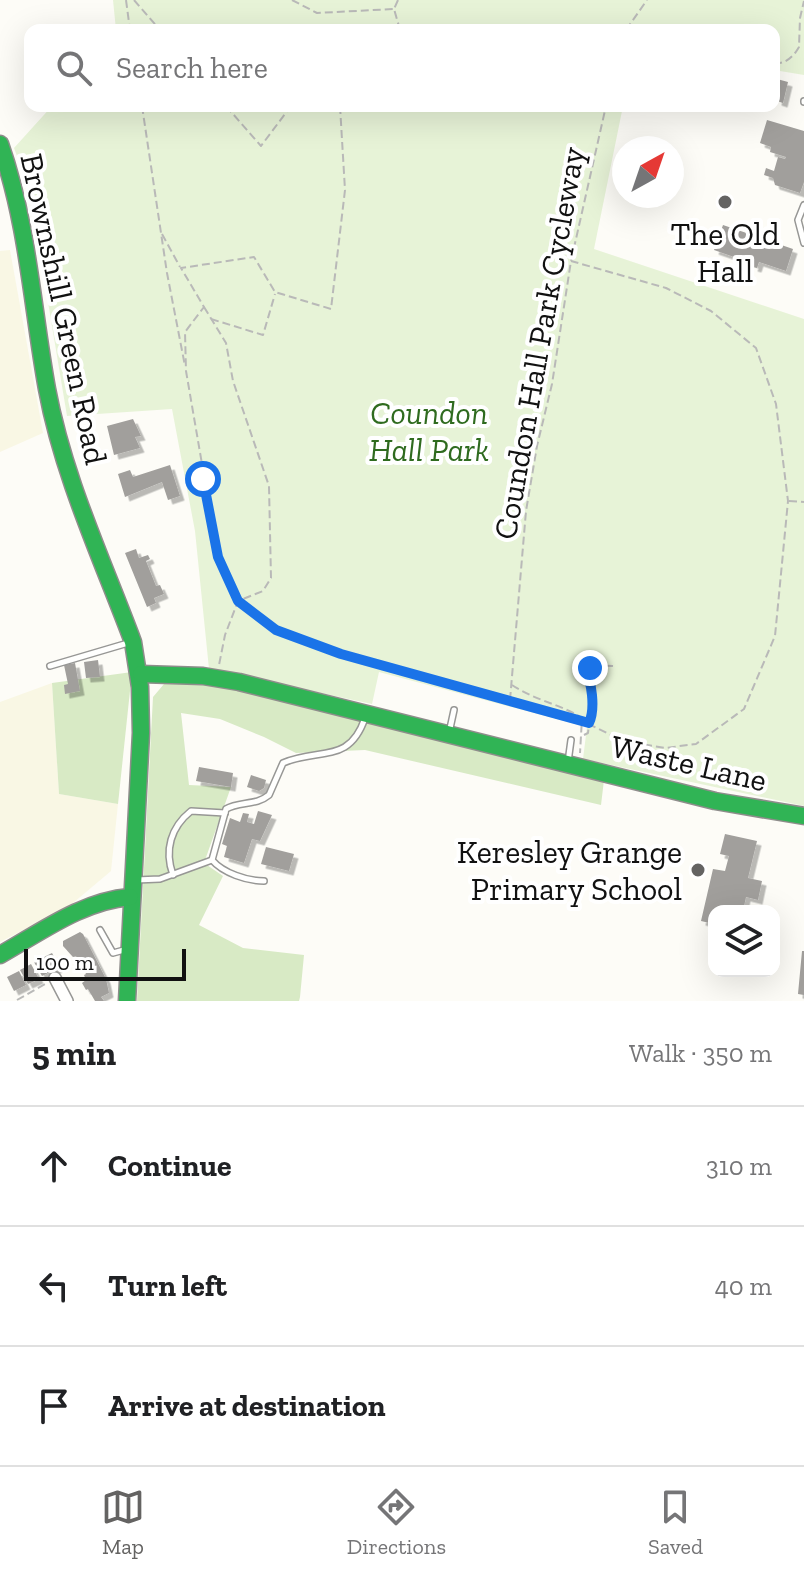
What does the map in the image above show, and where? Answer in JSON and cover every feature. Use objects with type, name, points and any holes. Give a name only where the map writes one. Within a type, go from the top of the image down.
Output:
[{"type":"street","name":"Brownshill Green Road","points":[[0,144],[15,187],[47,389],[62,453],[133,642],[141,674],[143,706],[127,1001]]},
{"type":"street","name":"Waste Lane","points":[[141,674],[216,678],[715,801],[804,816]]},
{"type":"street","points":[[0,955],[96,903],[131,889]]},
{"type":"street","points":[[55,978],[67,1001]]},
{"type":"lane","points":[[804,205],[798,220],[804,243]]},
{"type":"lane","points":[[50,666],[133,642]]},
{"type":"lane","points":[[449,733],[454,710]]},
{"type":"lane","points":[[212,860],[225,813],[234,804],[264,800],[283,763],[341,751],[350,745],[361,731],[367,714]]},
{"type":"lane","points":[[571,740],[573,764]]},
{"type":"lane","points":[[173,875],[168,860],[177,822],[191,811],[225,813]]},
{"type":"lane","points":[[131,889],[212,860]]},
{"type":"lane","points":[[212,860],[235,874],[264,881]]},
{"type":"lane","points":[[100,930],[113,953],[129,948]]},
{"type":"path","points":[[126,0],[129,24]]},
{"type":"path","points":[[134,0],[155,24]]},
{"type":"path","points":[[292,0],[317,13],[394,9]]},
{"type":"path","points":[[398,0],[394,9],[398,24]]},
{"type":"path","points":[[630,24],[647,0]]},
{"type":"path","points":[[780,64],[789,59],[799,47],[804,1]]},
{"type":"path","points":[[143,112],[160,230],[218,557],[238,601],[276,630],[341,654],[589,723],[624,741],[665,748],[696,744],[744,709],[775,636],[788,501],[776,404],[756,348],[711,311],[666,288],[571,261]]},
{"type":"path","points":[[231,112],[261,146],[286,112]]},
{"type":"path","points":[[181,268],[254,257],[275,292],[331,309],[345,190],[340,112]]},
{"type":"path","name":"Coundon Hall Park Cycleway","points":[[509,700],[526,511],[552,384],[571,261],[605,112]]},
{"type":"path","points":[[160,230],[226,343],[233,381],[269,486],[271,578],[263,591],[238,601],[225,635],[216,678]]},
{"type":"path","points":[[211,319],[263,335],[275,292]]},
{"type":"path","points":[[186,371],[185,332],[204,307]]},
{"type":"path","points":[[788,501],[804,502]]},
{"type":"path","points":[[581,736],[588,733],[594,702],[588,674],[583,668],[613,666]]},
{"type":"path","points":[[512,685],[582,718],[581,736],[573,764]]},
{"type":"path","points":[[17,1000],[55,978]]},
{"type":"shaded area","points":[[10,250],[43,433],[0,452],[0,251]]},
{"type":"shaded area","points":[[52,683],[59,794],[118,804],[111,871],[67,908],[0,942],[0,702]]},
{"type":"green space","points":[[113,0],[804,0],[804,75],[780,71],[780,24],[115,24]]},
{"type":"green space","name":"Coundon Hall Park","points":[[47,112],[622,112],[617,136],[612,136],[612,160],[594,249],[804,319],[804,806],[583,759],[587,727],[379,672],[372,704],[209,669],[195,531],[172,409],[67,416],[29,188],[14,148]]},
{"type":"green space","points":[[132,672],[118,804],[59,794],[52,683]]},
{"type":"green space","points":[[209,682],[604,780],[601,805],[365,750],[296,753],[220,719],[181,713],[189,785],[231,787],[204,863],[223,876],[199,925],[243,948],[304,955],[300,997],[299,1001],[137,1001],[153,697],[164,684]]},
{"type":"building","points":[[780,80],[788,82],[783,103],[780,102]]},
{"type":"building","points":[[767,120],[804,131],[804,182],[800,193],[775,185],[773,178],[764,175],[766,168],[774,171],[778,157],[786,157],[770,152],[771,147],[760,143]]},
{"type":"building","points":[[723,225],[793,249],[786,271],[759,262],[757,268],[753,267],[754,264],[714,250]]},
{"type":"building","points":[[133,419],[141,436],[135,437],[140,448],[114,455],[107,426]]},
{"type":"building","points":[[170,465],[180,496],[168,500],[162,482],[125,497],[118,474],[130,470],[133,477]]},
{"type":"building","points":[[136,549],[139,558],[148,555],[150,559],[146,561],[156,586],[160,585],[164,594],[154,598],[156,603],[147,607],[125,553]]},
{"type":"building","points":[[98,660],[100,677],[86,678],[84,662]]},
{"type":"building","points":[[75,663],[80,691],[65,694],[64,685],[68,684],[64,665]]},
{"type":"building","points":[[199,767],[233,773],[231,787],[196,781]]},
{"type":"building","points":[[251,775],[266,780],[264,788],[259,791],[247,787]]},
{"type":"building","points":[[258,811],[272,815],[260,841],[252,839],[244,863],[224,857],[227,846],[222,844],[230,818],[240,822],[243,813],[249,814],[247,822],[254,824]]},
{"type":"building","points":[[725,834],[757,841],[748,878],[762,881],[758,900],[746,897],[744,905],[708,905],[708,923],[701,921],[713,869],[725,871],[729,856],[720,854]]},
{"type":"building","points":[[266,847],[294,854],[289,871],[261,864]]},
{"type":"building","points":[[80,932],[106,979],[109,993],[101,997],[104,1001],[95,1001],[86,990],[82,983],[86,980],[86,974],[76,956],[73,957],[63,946],[63,941]]},
{"type":"building","points":[[804,951],[804,995],[798,994]]},
{"type":"building","points":[[52,953],[60,967],[42,976],[34,962]]},
{"type":"building","points":[[31,964],[39,979],[28,984],[20,970]]},
{"type":"building","points":[[19,971],[26,985],[14,991],[7,977]]},
{"type":"traffic: fast","points":[[0,144],[17,204],[54,421],[84,517],[133,642],[140,687],[141,733],[127,1001]]},
{"type":"traffic: fast","points":[[141,674],[203,676],[239,682],[715,801],[804,816]]},
{"type":"traffic: fast","points":[[0,955],[79,911],[130,897]]},
{"type":"place","name":"The Old Hall","points":[[725,202]]},
{"type":"place","name":"Keresley Grange Primary School","points":[[698,870]]},
{"type":"route","points":[[203,479],[218,557],[238,601],[276,630],[341,654],[589,723],[594,702],[588,674],[583,668],[590,668]]}]
